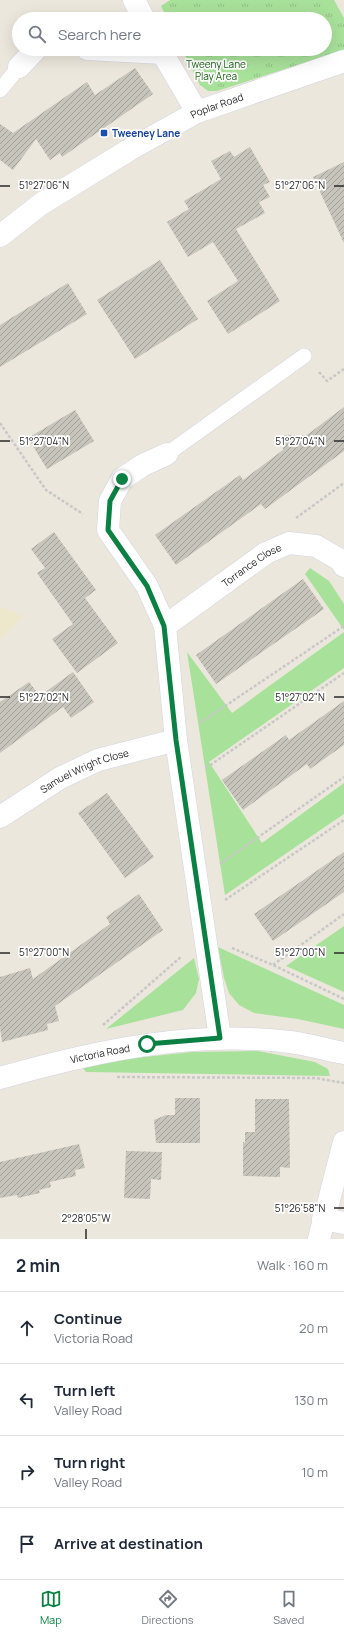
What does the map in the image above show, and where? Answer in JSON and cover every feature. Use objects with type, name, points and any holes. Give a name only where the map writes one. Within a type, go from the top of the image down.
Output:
[{"type":"street","points":[[134,0],[140,12]]},
{"type":"street","points":[[19,67],[29,56]]},
{"type":"street","points":[[164,56],[197,112]]},
{"type":"street","name":"Poplar Road","points":[[0,236],[41,204],[129,150],[197,112],[344,61]]},
{"type":"street","points":[[167,454],[143,465],[122,479],[110,501],[108,530],[147,586],[164,626],[176,740],[220,1038]]},
{"type":"street","name":"Torrance Close","points":[[164,626],[266,553],[289,543],[316,546],[340,560],[344,566]]},
{"type":"street","name":"Samuel Wright Close","points":[[0,817],[60,778],[98,760],[176,740]]},
{"type":"street","name":"Victoria Road","points":[[0,1078],[63,1060],[147,1044],[220,1038],[291,1042],[344,1053]]},
{"type":"street","points":[[344,1142],[321,1229],[344,1223]]},
{"type":"lane","points":[[0,90],[19,67]]},
{"type":"lane","points":[[167,454],[304,356]]},
{"type":"path","points":[[304,356],[327,381],[344,369]]},
{"type":"path","points":[[0,423],[46,490],[108,530]]},
{"type":"path","points":[[289,543],[292,521],[344,483]]},
{"type":"path","points":[[176,740],[344,626]]},
{"type":"path","points":[[182,784],[344,673]]},
{"type":"path","points":[[197,880],[344,777]]},
{"type":"path","points":[[202,915],[344,820]]},
{"type":"path","points":[[274,965],[344,914]]},
{"type":"path","points":[[109,1077],[315,1078],[344,1083]]},
{"type":"shaded area","points":[[0,607],[24,616],[0,640]]},
{"type":"green space","name":"Tweeny Lane Play Area","points":[[170,0],[334,0],[344,18],[344,50],[332,54],[332,12],[164,12],[161,6]]},
{"type":"green space","name":"Tweeny Lane Play Area","points":[[186,56],[325,56],[217,91],[208,91],[200,85]]},
{"type":"green space","points":[[310,568],[329,581],[344,604],[344,630],[305,574]]},
{"type":"green space","points":[[344,632],[344,668],[209,762],[262,843],[344,783],[344,814],[225,895],[187,652],[232,713]]},
{"type":"green space","points":[[344,926],[344,992],[286,966]]},
{"type":"green space","points":[[218,947],[344,1005],[344,1029],[298,1019],[254,1013],[239,1005],[229,993],[224,978]]},
{"type":"green space","points":[[194,958],[199,979],[196,993],[183,1010],[106,1029]]},
{"type":"green space","points":[[258,1051],[315,1062],[328,1069],[330,1076],[86,1072],[82,1067],[135,1058],[192,1052]]},
{"type":"building","points":[[135,68],[153,94],[62,157],[60,153],[50,160],[36,139],[13,170],[0,160],[0,124],[13,133],[87,82],[95,95]]},
{"type":"building","points":[[250,147],[270,182],[263,185],[270,197],[259,202],[265,213],[236,229],[280,301],[228,334],[207,301],[238,281],[213,242],[188,257],[167,222],[189,209],[184,201],[221,179],[211,161],[230,151],[234,157]]},
{"type":"building","points":[[344,162],[344,243],[313,177]]},
{"type":"building","points":[[160,260],[198,319],[135,359],[97,300]]},
{"type":"building","points":[[68,283],[87,314],[0,367],[0,325]]},
{"type":"building","points":[[344,407],[344,451],[265,509],[261,504],[176,565],[155,535],[240,475],[243,480],[283,450],[284,435],[307,435]]},
{"type":"building","points":[[75,410],[94,441],[47,469],[28,438]]},
{"type":"building","points":[[54,532],[96,590],[85,598],[118,643],[77,673],[52,639],[73,624],[37,573],[45,568],[31,549]]},
{"type":"building","points":[[303,579],[324,609],[216,684],[196,655]]},
{"type":"building","points":[[73,672],[94,702],[71,718],[63,707],[0,753],[0,702],[29,682],[40,696]]},
{"type":"building","points":[[344,701],[344,745],[310,769],[307,764],[243,810],[222,780],[286,735],[289,740]]},
{"type":"building","points":[[107,793],[154,857],[125,878],[78,813]]},
{"type":"building","points":[[344,852],[344,892],[273,941],[254,914]]},
{"type":"building","points":[[139,894],[163,930],[55,1006],[59,1021],[47,1024],[48,1030],[2,1042],[0,1027],[0,977],[30,968],[33,979],[110,924],[106,917]]},
{"type":"building","points":[[175,1098],[200,1098],[200,1143],[156,1143],[154,1120],[166,1115],[175,1115]]},
{"type":"building","points":[[255,1099],[289,1099],[290,1168],[280,1167],[280,1177],[243,1176],[243,1142],[245,1143],[245,1132],[255,1132]]},
{"type":"building","points":[[79,1144],[85,1168],[75,1170],[76,1176],[50,1182],[51,1187],[39,1190],[40,1193],[18,1198],[17,1195],[0,1198],[0,1162]]},
{"type":"building","points":[[126,1151],[162,1152],[161,1180],[151,1179],[150,1199],[124,1198]]},
{"type":"place","name":"Tweeney Lane","points":[[104,133]]},
{"type":"route","points":[[122,479],[110,501],[108,530],[147,586],[164,626],[176,740],[220,1038],[147,1044]]}]
